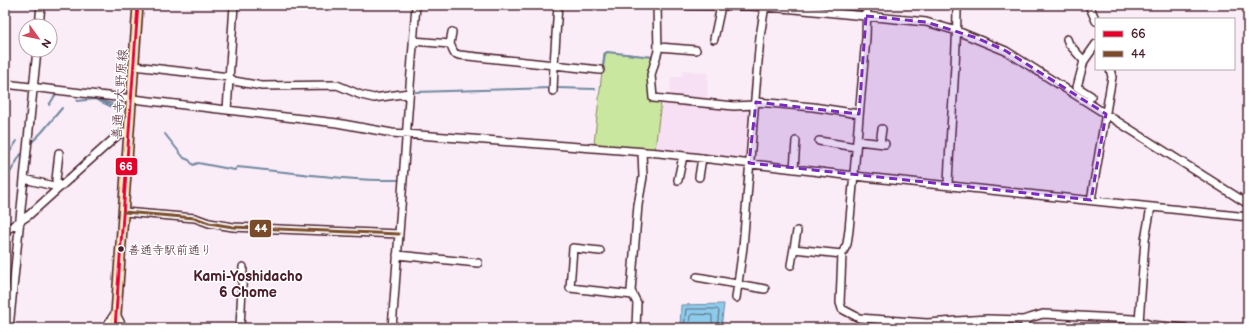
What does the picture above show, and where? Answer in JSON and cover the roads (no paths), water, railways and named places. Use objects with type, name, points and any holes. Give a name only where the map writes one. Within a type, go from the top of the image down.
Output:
[{"type":"main road","name":"善通寺大野原線","points":[[120,328],[116,312],[138,5]]},
{"type":"street","points":[[40,18],[41,5]]},
{"type":"street","points":[[227,110],[234,5]]},
{"type":"street","points":[[392,328],[416,5]]},
{"type":"street","points":[[553,89],[558,5]]},
{"type":"street","points":[[654,5],[764,6],[926,22],[957,31],[1006,51],[1248,204]]},
{"type":"street","points":[[657,5],[659,47],[651,75],[653,98],[734,106],[756,103],[813,107],[859,114]]},
{"type":"street","points":[[867,5],[866,38],[849,230],[847,244],[842,254],[840,303],[842,309],[859,318],[889,320],[930,326],[987,319],[1023,320],[1043,314],[1133,319],[1151,325],[1185,328]]},
{"type":"street","points":[[948,186],[950,116],[957,31],[957,5]]},
{"type":"street","points":[[1089,5],[1095,19]]},
{"type":"street","points":[[714,39],[721,6]]},
{"type":"street","points":[[736,298],[743,247],[749,163],[756,103],[758,52],[764,6]]},
{"type":"street","points":[[452,32],[450,44],[454,53],[460,55],[600,70]]},
{"type":"street","points":[[1068,39],[1069,44],[1084,61]]},
{"type":"street","points":[[413,41],[450,44]]},
{"type":"street","points":[[1087,102],[1091,96],[1077,87],[1084,61],[1095,45]]},
{"type":"street","points":[[659,47],[696,50]]},
{"type":"street","points":[[9,328],[36,58]]},
{"type":"street","points":[[134,66],[229,77],[234,81],[262,86],[337,85],[361,95],[374,98],[409,93]]},
{"type":"street","points":[[1091,200],[1112,77],[1110,70]]},
{"type":"street","points":[[5,84],[337,123],[406,135],[642,152],[854,176],[1248,217]]},
{"type":"street","points":[[819,141],[857,144],[883,143],[882,129]]},
{"type":"street","points":[[5,231],[19,223],[119,134],[129,131]]},
{"type":"street","points":[[794,169],[796,142]]},
{"type":"street","points":[[636,328],[637,303],[631,291],[637,213],[643,177],[642,152]]},
{"type":"street","points":[[58,187],[56,180],[59,153]]},
{"type":"street","points":[[678,180],[683,156]]},
{"type":"street","points":[[699,177],[702,158]]},
{"type":"street","points":[[24,179],[58,187]]},
{"type":"street","points":[[1139,322],[1145,240],[1151,206]]},
{"type":"street","points":[[124,212],[195,218],[209,223],[233,227],[399,234]]},
{"type":"street","points":[[791,265],[797,231]]},
{"type":"street","points":[[600,251],[573,248],[570,288],[633,295]]},
{"type":"street","points":[[794,249],[842,254]]},
{"type":"street","points":[[398,255],[478,262]]},
{"type":"street","points":[[240,328],[243,267]]},
{"type":"street","points":[[697,277],[765,289]]},
{"type":"street","points":[[108,328],[108,324],[116,312]]},
{"type":"street","points":[[879,328],[889,320]]},
{"type":"street","points":[[1023,320],[1027,328]]},
{"type":"water","points":[[724,304],[721,328],[680,328],[681,305]]},
{"type":"waterway","points":[[603,68],[605,54],[607,52],[653,57]]},
{"type":"waterway","points":[[416,92],[551,88]]},
{"type":"waterway","points":[[556,88],[595,89]]},
{"type":"waterway","points":[[49,105],[56,94]]},
{"type":"waterway","points":[[77,101],[95,99],[119,110]]},
{"type":"waterway","points":[[96,99],[119,106]]},
{"type":"waterway","points":[[32,142],[62,108]]},
{"type":"waterway","points":[[165,134],[184,158],[189,160],[193,165],[198,163],[235,170],[237,167],[340,178],[401,180]]},
{"type":"waterway","points":[[5,159],[17,141]]},
{"type":"waterway","points":[[5,181],[21,154]]},
{"type":"place","name":"善通寺駅前通り","points":[[121,249]]},
{"type":"district","name":"Kami-Yoshidacho 6 Chome","points":[[248,284]]}]
